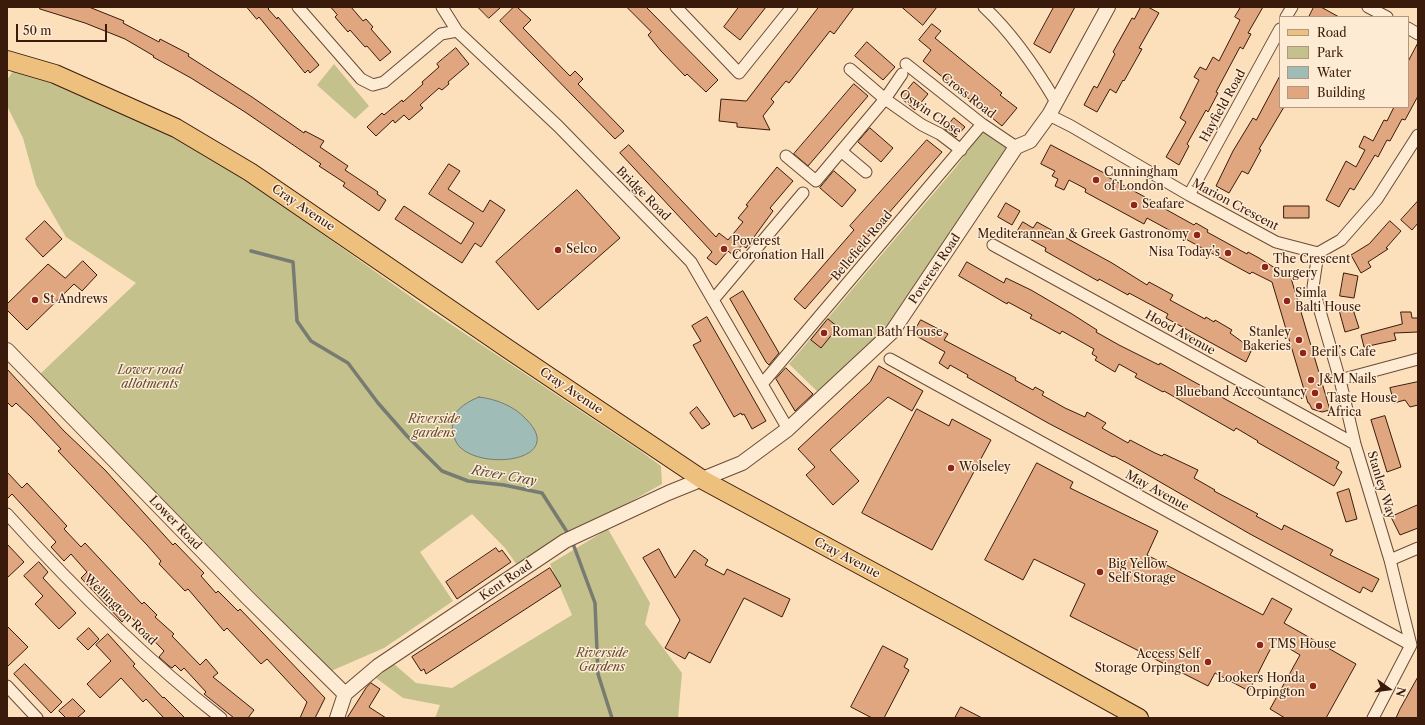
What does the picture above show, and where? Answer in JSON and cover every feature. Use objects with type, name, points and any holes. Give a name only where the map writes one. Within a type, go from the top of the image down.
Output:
[{"type":"main road","name":"Cray Avenue","points":[[7,60],[56,74],[176,128],[250,172],[502,345],[703,480],[956,616],[1139,718]]},
{"type":"street","points":[[298,7],[361,79],[373,85],[384,82],[441,34],[457,31]]},
{"type":"street","name":"Bridge Road","points":[[442,7],[457,31],[558,126],[680,249],[691,262],[788,429]]},
{"type":"street","points":[[676,7],[739,73],[792,7]]},
{"type":"street","points":[[984,7],[998,20],[1017,44],[1056,102]]},
{"type":"street","name":"Poverest Road","points":[[703,480],[742,463],[788,429],[892,332],[1016,147],[1030,141],[1049,115],[1108,7]]},
{"type":"street","points":[[1287,16],[1292,7]]},
{"type":"street","points":[[1368,7],[1385,16]]},
{"type":"street","points":[[1409,29],[1418,34]]},
{"type":"street","name":"Hayfield Road","points":[[1189,195],[1279,31]]},
{"type":"street","name":"Cross Road","points":[[906,64],[982,124],[1016,147]]},
{"type":"street","name":"Oswin Close","points":[[850,69],[885,99],[922,125],[940,134],[960,150]]},
{"type":"street","name":"Oswin Close","points":[[786,156],[816,181],[885,99],[902,74]]},
{"type":"street","name":"Marion Crescent","points":[[1049,115],[1071,126],[1189,195],[1276,242],[1318,253]]},
{"type":"street","name":"Bellefield Road","points":[[762,384],[982,124]]},
{"type":"street","points":[[1318,253],[1341,240],[1377,198],[1418,135]]},
{"type":"street","points":[[842,150],[866,172]]},
{"type":"street","points":[[713,300],[803,193]]},
{"type":"street","name":"Hood Avenue","points":[[992,245],[1355,444]]},
{"type":"street","name":"Stanley Way","points":[[1318,253],[1313,287],[1340,380],[1355,444],[1390,560],[1411,645]]},
{"type":"street","name":"Lower Road","points":[[7,350],[248,598],[345,694]]},
{"type":"street","name":"May Avenue","points":[[890,359],[1411,645]]},
{"type":"street","points":[[1340,380],[1418,359]]},
{"type":"street","name":"Kent Road","points":[[345,694],[378,666],[564,541],[668,493],[703,480]]},
{"type":"street","name":"Wellington Road","points":[[7,514],[43,554],[174,681],[221,718]]},
{"type":"street","points":[[1390,560],[1418,548]]},
{"type":"street","points":[[1373,718],[1411,645]]},
{"type":"street","points":[[7,686],[37,718]]},
{"type":"street","points":[[337,718],[345,694]]},
{"type":"green space","points":[[334,64],[369,106],[355,119],[317,85]]},
{"type":"green space","name":"Riverside gardens","points":[[13,71],[42,76],[144,120],[235,172],[428,309],[661,466],[662,484],[517,565],[505,548],[472,514],[420,552],[453,601],[384,648],[331,671],[40,374],[136,283],[66,237],[36,185],[23,138],[7,106],[7,80]]},
{"type":"green space","points":[[982,132],[1009,150],[878,339],[818,392],[789,364],[956,167]]},
{"type":"green space","name":"Riverside Gardens","points":[[608,529],[650,603],[645,624],[682,673],[678,718],[435,718],[440,705],[403,698],[376,678],[394,664],[416,683],[452,688],[572,615],[550,564]]},
{"type":"water","points":[[479,397],[492,399],[504,404],[516,410],[526,419],[536,433],[536,445],[529,453],[516,458],[500,460],[484,458],[469,453],[458,445],[453,432],[452,418],[464,405]]},
{"type":"building","points":[[40,7],[89,7],[124,21],[123,23],[159,42],[160,39],[189,54],[188,56],[252,97],[304,133],[305,131],[324,141],[320,147],[348,166],[345,170],[378,192],[377,194],[386,200],[379,211],[343,186],[345,183],[319,166],[321,164],[245,112],[125,39],[85,23],[40,9]]},
{"type":"building","points":[[247,7],[270,7],[268,9],[277,19],[278,17],[319,65],[310,73],[308,70],[305,73],[259,17],[257,19]]},
{"type":"building","points":[[331,7],[351,7],[363,21],[366,19],[373,27],[371,29],[391,52],[380,61],[350,30],[348,32],[335,17],[337,15]]},
{"type":"building","points":[[478,7],[501,7],[489,18]]},
{"type":"building","points":[[514,7],[517,7],[531,20],[523,28],[570,76],[575,71],[583,79],[578,84],[624,131],[615,139],[500,21]]},
{"type":"building","points":[[627,7],[646,7],[718,80],[706,92],[687,74],[685,76],[648,35],[651,32]]},
{"type":"building","points":[[739,7],[766,7],[740,40],[724,27]]},
{"type":"building","points":[[819,7],[854,7],[834,34],[830,31],[789,83],[786,81],[771,99],[774,102],[763,116],[770,130],[737,127],[737,123],[719,121],[721,99],[746,101]]},
{"type":"building","points":[[902,7],[937,7],[923,25]]},
{"type":"building","points":[[1054,7],[1075,7],[1050,53],[1034,44]]},
{"type":"building","points":[[1141,7],[1148,7],[1159,13],[1139,48],[1142,49],[1124,81],[1123,80],[1116,93],[1110,89],[1097,112],[1084,105],[1094,86],[1097,88],[1115,54],[1113,52],[1132,18],[1134,19]]},
{"type":"building","points":[[1241,7],[1263,7],[1248,33],[1251,34],[1243,49],[1240,47],[1216,92],[1218,93],[1208,112],[1206,110],[1187,144],[1189,146],[1179,165],[1166,157],[1186,122],[1180,118],[1199,80],[1194,77],[1200,67],[1206,70],[1213,57],[1219,61],[1240,20],[1235,17]]},
{"type":"building","points":[[1314,7],[1321,7],[1337,16],[1310,16]]},
{"type":"building","points":[[932,24],[941,31],[935,38],[1002,93],[1000,95],[1017,108],[1002,126],[923,61],[931,50],[919,40]]},
{"type":"building","points":[[867,42],[895,67],[883,80],[855,56]]},
{"type":"building","points":[[1418,43],[1418,96],[1405,120],[1402,119],[1390,141],[1387,140],[1378,157],[1375,155],[1354,190],[1350,188],[1339,207],[1326,200],[1346,161],[1356,167],[1365,150],[1359,147],[1364,136],[1373,141],[1384,120],[1387,121],[1394,108],[1409,108],[1409,60]]},
{"type":"building","points":[[456,48],[469,64],[448,82],[449,84],[442,90],[439,88],[420,105],[423,108],[409,120],[404,115],[395,123],[393,120],[376,136],[367,127],[382,113],[384,115],[402,100],[403,102],[439,67],[437,64]]},
{"type":"building","points":[[1279,78],[1279,108],[1283,108],[1259,149],[1261,150],[1248,174],[1242,171],[1229,193],[1216,186],[1233,151],[1253,118],[1256,120]]},
{"type":"building","points":[[914,82],[928,94],[915,110],[901,98]]},
{"type":"building","points":[[854,84],[868,96],[808,166],[794,154]]},
{"type":"building","points":[[954,118],[965,127],[956,137],[945,129]]},
{"type":"building","points":[[870,128],[893,148],[881,162],[858,142]]},
{"type":"building","points":[[927,140],[942,152],[805,309],[794,299],[854,230],[850,226]]},
{"type":"building","points":[[629,145],[716,237],[719,233],[728,240],[743,222],[738,218],[748,206],[746,205],[777,167],[793,181],[770,208],[773,211],[746,248],[742,245],[734,256],[728,251],[716,265],[707,258],[712,252],[620,153]]},
{"type":"building","points":[[1051,145],[1106,174],[1106,176],[1194,225],[1196,223],[1208,230],[1207,232],[1247,254],[1248,252],[1259,258],[1291,278],[1330,410],[1322,412],[1312,409],[1308,403],[1272,282],[1252,272],[1250,274],[1147,218],[1144,224],[1085,192],[1086,189],[1069,180],[1064,190],[1055,186],[1058,179],[1052,176],[1055,171],[1041,164]]},
{"type":"building","points":[[449,164],[460,171],[448,189],[483,212],[490,200],[505,210],[481,247],[475,243],[462,263],[395,219],[404,206],[461,244],[474,223],[429,194]]},
{"type":"building","points":[[834,171],[856,190],[842,207],[820,188]]},
{"type":"building","name":"Selco","points":[[577,190],[620,238],[538,310],[496,262]]},
{"type":"building","points":[[1418,201],[1418,223],[1412,230],[1401,220]]},
{"type":"building","points":[[1006,203],[1020,211],[1012,225],[998,217]]},
{"type":"building","points":[[1284,206],[1309,206],[1309,218],[1284,218]]},
{"type":"building","points":[[45,221],[62,239],[43,257],[26,239]]},
{"type":"building","points":[[1390,221],[1401,231],[1386,248],[1388,249],[1368,262],[1371,267],[1361,273],[1351,255],[1369,244]]},
{"type":"building","points":[[1023,222],[1033,228],[1037,222],[1112,263],[1147,285],[1149,282],[1173,295],[1170,300],[1205,319],[1206,317],[1214,322],[1215,320],[1232,330],[1230,333],[1252,349],[1246,362],[1166,318],[1168,314],[1129,293],[1128,295],[1099,279],[1098,281],[1045,251],[1046,248],[1017,232]]},
{"type":"building","name":"St Andrews","points":[[83,261],[97,275],[82,291],[74,284],[27,330],[7,310],[7,304],[48,264],[65,278]]},
{"type":"building","points":[[967,262],[1004,283],[1006,278],[1031,290],[1072,314],[1097,330],[1096,332],[1119,345],[1159,365],[1160,363],[1339,462],[1336,468],[1342,472],[1334,486],[1257,442],[1258,441],[1236,428],[1234,431],[1164,391],[1163,392],[1135,377],[1137,374],[1119,364],[1115,372],[1095,360],[1097,357],[1092,354],[1094,349],[1062,331],[1060,334],[1030,318],[1032,315],[1008,302],[1007,304],[959,276]]},
{"type":"building","points":[[1344,273],[1358,276],[1354,298],[1340,296]]},
{"type":"building","points":[[743,291],[779,353],[769,365],[730,299]]},
{"type":"building","points":[[1352,306],[1359,328],[1345,332],[1339,310]]},
{"type":"building","points":[[1401,312],[1411,312],[1412,318],[1418,318],[1418,332],[1394,333],[1396,340],[1364,347],[1361,335],[1402,324]]},
{"type":"building","points":[[707,317],[766,421],[752,429],[744,414],[742,415],[741,413],[734,417],[693,345],[701,341],[692,326]]},
{"type":"building","name":"Roman Bath House","points":[[828,319],[838,327],[821,348],[811,340]]},
{"type":"building","points":[[921,320],[948,334],[944,340],[1016,378],[1015,380],[1033,390],[1035,387],[1044,392],[1042,395],[1065,408],[1085,417],[1087,412],[1106,423],[1102,428],[1128,443],[1130,440],[1155,453],[1162,456],[1164,454],[1198,470],[1194,478],[1215,490],[1214,491],[1258,514],[1256,516],[1282,530],[1284,525],[1333,550],[1330,555],[1379,579],[1372,592],[1363,587],[1360,593],[1250,534],[1129,464],[1048,423],[967,377],[968,375],[950,365],[948,369],[939,363],[945,352],[913,334]]},
{"type":"building","points":[[879,366],[923,391],[912,411],[888,397],[830,450],[859,481],[833,505],[806,475],[815,467],[798,449],[870,382]]},
{"type":"building","points":[[786,368],[813,394],[795,411],[776,379]]},
{"type":"building","points":[[7,369],[64,431],[105,470],[173,545],[175,543],[204,573],[201,576],[216,593],[218,591],[238,611],[240,609],[325,698],[315,718],[300,718],[307,702],[267,659],[261,664],[227,628],[224,631],[188,589],[185,591],[159,564],[161,561],[58,451],[61,449],[31,417],[16,403],[12,407],[7,402]]},
{"type":"building","points":[[1418,382],[1418,405],[1410,407],[1405,400],[1394,403],[1390,388]]},
{"type":"building","points":[[697,407],[710,424],[702,429],[690,413]]},
{"type":"building","points":[[917,409],[949,426],[952,419],[991,440],[932,550],[862,513]]},
{"type":"building","points":[[1385,416],[1401,467],[1387,472],[1371,420]]},
{"type":"building","points":[[1037,463],[1073,482],[1070,488],[1158,531],[1147,555],[1263,615],[1272,598],[1292,609],[1284,623],[1356,664],[1326,718],[1285,718],[1270,709],[1300,655],[1275,640],[1249,691],[1215,673],[1208,686],[1070,616],[1085,584],[1034,559],[1023,580],[985,560]]},
{"type":"building","points":[[7,472],[22,488],[27,483],[67,526],[64,529],[81,547],[85,543],[142,604],[144,602],[157,615],[155,617],[174,634],[172,636],[200,665],[206,659],[218,673],[213,677],[254,710],[248,718],[234,718],[204,694],[206,692],[184,668],[181,671],[175,665],[172,668],[169,666],[159,657],[164,651],[129,615],[122,622],[81,578],[87,572],[71,554],[64,561],[51,547],[56,542],[12,494],[7,499]]},
{"type":"building","points":[[1349,489],[1357,519],[1346,522],[1337,493]]},
{"type":"building","points":[[1418,505],[1418,528],[1400,535],[1391,517]]},
{"type":"building","points":[[7,544],[24,562],[7,578]]},
{"type":"building","points":[[496,548],[499,552],[502,550],[511,562],[457,599],[446,582]]},
{"type":"building","points":[[659,549],[675,578],[694,550],[708,560],[705,565],[724,575],[727,569],[790,599],[782,617],[744,598],[710,663],[689,652],[685,659],[665,648],[680,620],[643,558]]},
{"type":"building","points":[[39,562],[48,572],[43,578],[76,613],[59,629],[35,604],[43,596],[24,576]]},
{"type":"building","points":[[550,568],[561,586],[426,674],[424,669],[421,671],[412,657]]},
{"type":"building","points":[[7,626],[28,647],[7,667]]},
{"type":"building","points":[[89,628],[99,639],[88,650],[77,639]]},
{"type":"building","points":[[108,634],[135,664],[133,666],[163,698],[164,697],[185,718],[164,718],[146,699],[143,702],[121,678],[100,698],[87,684],[111,661],[96,645]]},
{"type":"building","points":[[883,646],[908,659],[904,667],[909,670],[884,718],[872,718],[851,707]]},
{"type":"building","points":[[25,664],[62,702],[51,713],[14,674]]},
{"type":"building","points":[[1418,677],[1418,718],[1396,718],[1400,709]]},
{"type":"building","points":[[371,683],[380,689],[369,707],[386,718],[347,718],[366,688]]},
{"type":"building","points":[[73,699],[85,711],[77,718],[66,718],[59,711]]},
{"type":"building","points":[[961,707],[982,718],[955,718]]},
{"type":"waterway","name":"River Cray","points":[[251,251],[293,262],[297,321],[311,341],[348,363],[378,403],[407,436],[442,471],[468,481],[504,485],[542,493],[569,535]]},
{"type":"waterway","name":"River Cray","points":[[572,541],[595,603],[598,674],[612,718]]},
{"type":"place","name":"Cunningham of London","points":[[1096,180]]},
{"type":"place","name":"Seafare","points":[[1134,205]]},
{"type":"place","name":"Mediterannean & Greek Gastronomy","points":[[1197,235]]},
{"type":"place","name":"Poverest Coronation Hall","points":[[724,249]]},
{"type":"place","name":"Selco","points":[[558,250]]},
{"type":"place","name":"Nisa Today’s","points":[[1228,253]]},
{"type":"place","name":"The Crescent Surgery","points":[[1265,267]]},
{"type":"place","name":"St Andrews","points":[[35,300]]},
{"type":"place","name":"Simla Balti House","points":[[1287,301]]},
{"type":"place","name":"Roman Bath House","points":[[824,333]]},
{"type":"place","name":"Stanley Bakeries","points":[[1299,340]]},
{"type":"place","name":"Beril’s Cafe","points":[[1303,353]]},
{"type":"place","name":"J&M Nails","points":[[1311,380]]},
{"type":"place","name":"Blueband Accountancy","points":[[1315,393]]},
{"type":"place","name":"Taste House Africa","points":[[1319,406]]},
{"type":"place","name":"Wolseley","points":[[951,468]]},
{"type":"place","name":"Big Yellow Self Storage","points":[[1100,572]]},
{"type":"place","name":"TMS House","points":[[1260,645]]},
{"type":"place","name":"Access Self Storage Orpington","points":[[1208,662]]},
{"type":"place","name":"Lookers Honda Orpington","points":[[1313,686]]},
{"type":"park label","name":"Lower road allotments","points":[[150,378]]}]
